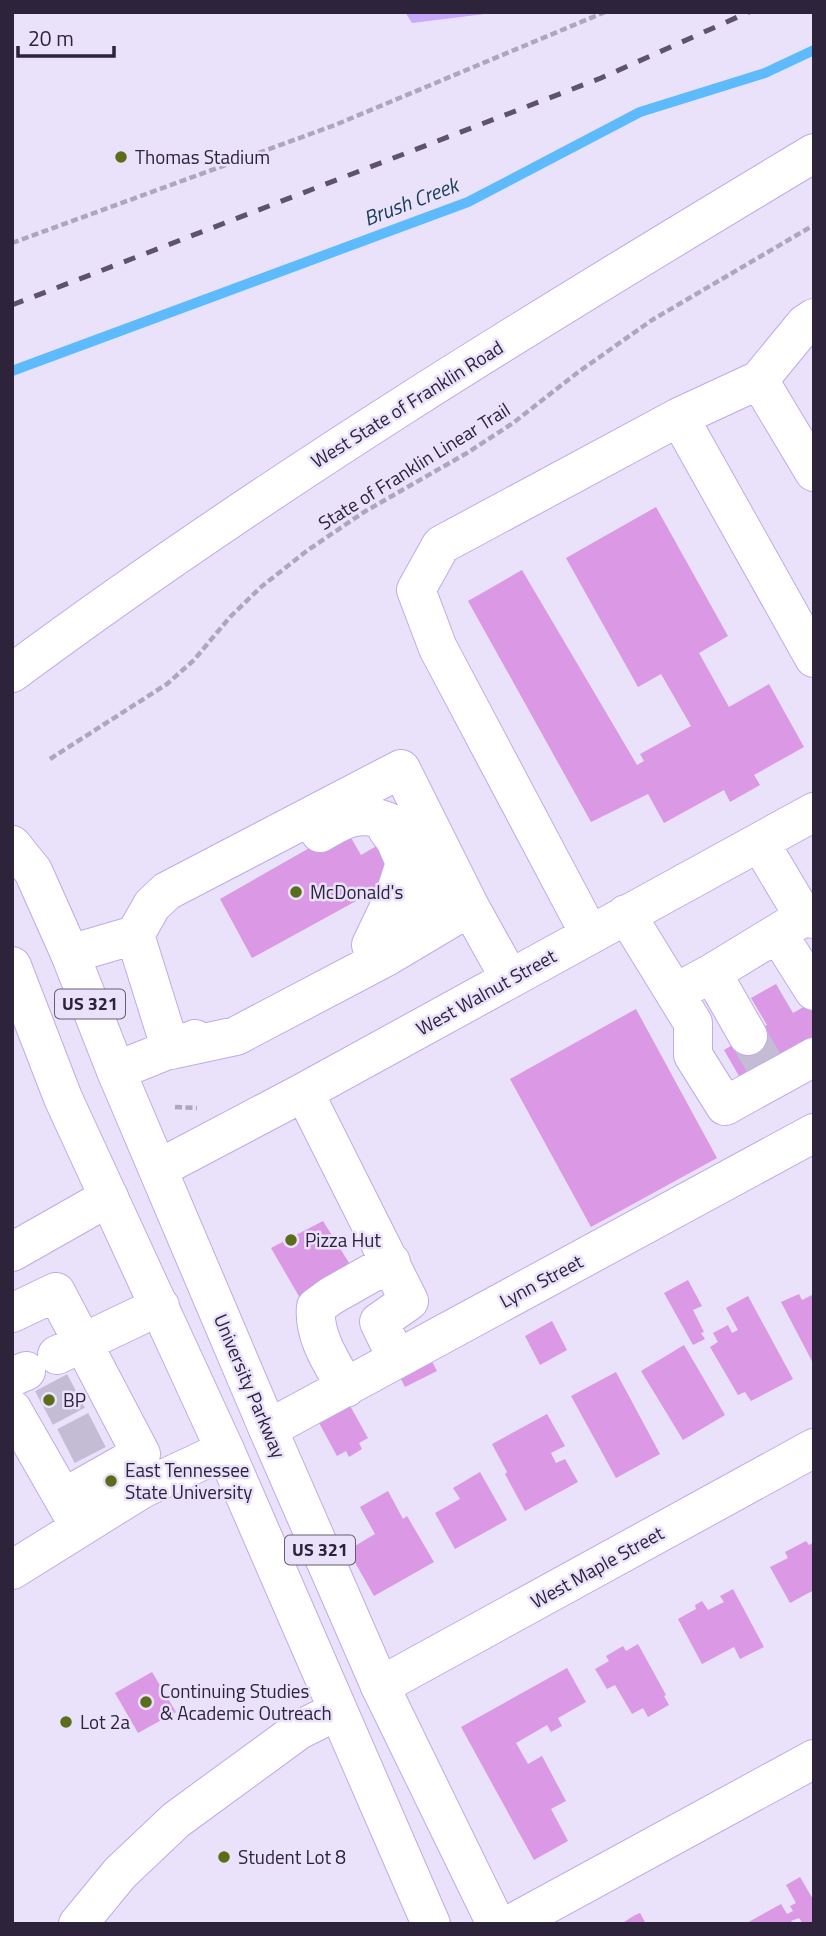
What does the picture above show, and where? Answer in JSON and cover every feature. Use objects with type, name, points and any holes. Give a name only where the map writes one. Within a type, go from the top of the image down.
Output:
[{"type":"main road","name":"West State of Franklin Road","points":[[12,673],[273,489],[568,301],[814,153]]},
{"type":"main road","points":[[590,935],[438,648],[416,590],[441,545],[679,417],[759,380],[805,324],[814,318]]},
{"type":"main road","points":[[759,380],[814,472]]},
{"type":"main road","points":[[679,417],[814,658]]},
{"type":"main road","points":[[171,1051],[139,928],[152,905],[167,891],[401,769],[470,908],[510,979]]},
{"type":"main road","name":"West Walnut Street","points":[[158,1169],[304,1092],[814,812]]},
{"type":"main road","points":[[70,954],[184,909],[340,822],[356,817],[380,818],[395,840],[405,863],[394,897],[371,945],[240,1017],[171,1051],[116,1071]]},
{"type":"main road","points":[[760,843],[800,909],[814,991]]},
{"type":"main road","name":"University Parkway","points":[[12,845],[33,870],[268,1429],[380,1686],[496,1924]]},
{"type":"main road","points":[[171,1051],[236,1036],[386,957],[470,908]]},
{"type":"main road","points":[[675,993],[712,973],[800,909]]},
{"type":"main road","points":[[626,914],[693,1023],[693,1055],[725,1106],[770,1074],[814,1056]]},
{"type":"main road","name":"US 321","points":[[12,966],[63,1098],[225,1450],[431,1924]]},
{"type":"main road","points":[[712,973],[748,1036]]},
{"type":"main road","points":[[304,1092],[409,1301],[379,1322],[397,1359]]},
{"type":"main road","name":"Lynn Street","points":[[268,1429],[814,1133]]},
{"type":"main road","points":[[12,1251],[109,1197]]},
{"type":"main road","points":[[346,1388],[314,1322],[316,1307],[391,1262]]},
{"type":"main road","points":[[12,1313],[56,1292],[44,1361],[50,1401],[81,1438],[141,1454],[71,1513],[12,1570]]},
{"type":"main road","points":[[44,1361],[160,1306]]},
{"type":"main road","points":[[50,1401],[81,1438],[71,1513]]},
{"type":"main road","name":"West Maple Street","points":[[380,1686],[814,1448]]},
{"type":"main road","points":[[71,1513],[142,1489],[225,1450]]},
{"type":"main road","points":[[78,1924],[120,1873],[176,1820],[299,1730],[337,1711]]},
{"type":"main road","points":[[511,1924],[814,1759]]},
{"type":"path","points":[[12,243],[335,125],[605,12]]},
{"type":"path","name":"State of Franklin Linear Trail","points":[[50,759],[167,684],[194,660],[230,617],[261,587],[307,550],[364,512],[467,453],[513,423],[652,320],[814,225]]},
{"type":"shaded area","points":[[405,12],[501,12],[412,23]]},
{"type":"building","points":[[656,507],[728,636],[699,653],[729,707],[769,684],[804,747],[754,775],[760,785],[730,802],[724,790],[664,823],[648,794],[591,822],[468,601],[522,570],[637,765],[644,761],[640,754],[691,726],[661,674],[638,687],[566,558]]},
{"type":"building","points":[[350,836],[361,855],[380,844],[398,878],[252,958],[220,899],[320,842]]},
{"type":"building","points":[[776,984],[793,1013],[814,1001],[814,1043],[743,1083],[724,1050],[767,1025],[751,998]]},
{"type":"building","points":[[636,1009],[717,1158],[591,1227],[510,1079]]},
{"type":"building","points":[[323,1221],[356,1274],[304,1305],[271,1248]]},
{"type":"building","points":[[688,1280],[702,1306],[693,1310],[705,1339],[693,1345],[664,1293]]},
{"type":"building","points":[[799,1294],[802,1300],[814,1294],[814,1365],[781,1302]]},
{"type":"building","points":[[748,1296],[793,1379],[751,1401],[745,1392],[738,1395],[710,1347],[718,1342],[713,1333],[728,1325],[732,1333],[738,1330],[726,1308]]},
{"type":"building","points":[[552,1321],[567,1350],[540,1365],[525,1336]]},
{"type":"building","points":[[684,1345],[725,1415],[683,1440],[641,1371]]},
{"type":"building","points":[[428,1354],[437,1371],[405,1387],[397,1371]]},
{"type":"building","points":[[616,1372],[660,1454],[616,1478],[571,1396]]},
{"type":"building","points":[[349,1404],[368,1438],[359,1443],[362,1449],[349,1457],[346,1451],[337,1456],[318,1421]]},
{"type":"building","points":[[547,1414],[565,1446],[551,1453],[556,1463],[565,1459],[578,1482],[525,1511],[492,1444]]},
{"type":"building","points":[[480,1472],[507,1520],[455,1549],[435,1513],[460,1499],[453,1488]]},
{"type":"building","points":[[388,1491],[403,1519],[407,1516],[434,1562],[374,1596],[348,1550],[375,1534],[360,1507]]},
{"type":"building","points":[[806,1541],[809,1545],[814,1542],[814,1590],[790,1603],[770,1567],[788,1558],[785,1552]]},
{"type":"building","points":[[733,1589],[764,1647],[740,1659],[734,1647],[702,1664],[678,1619],[696,1609],[695,1605],[702,1601],[708,1610],[724,1602],[720,1596]]},
{"type":"building","points":[[638,1644],[669,1705],[648,1717],[643,1708],[632,1714],[615,1685],[607,1689],[595,1669],[609,1661],[606,1656],[623,1646],[626,1651]]},
{"type":"building","points":[[567,1668],[586,1702],[558,1718],[562,1726],[551,1732],[547,1725],[516,1743],[528,1764],[542,1756],[566,1801],[551,1809],[568,1841],[534,1860],[461,1727]]},
{"type":"building","name":"Continuing Studies & Academic Outreach","points":[[152,1672],[176,1712],[138,1733],[115,1693]]},
{"type":"building","points":[[800,1877],[814,1901],[814,1924],[803,1924],[799,1918],[791,1921],[793,1924],[745,1924],[781,1904],[787,1914],[793,1911],[790,1906],[796,1903],[786,1885]]},
{"type":"building","points":[[640,1913],[646,1924],[621,1924],[635,1915]]},
{"type":"waterway","name":"Brush Creek","points":[[12,371],[468,202],[640,112],[765,73],[814,50]]},
{"type":"tunnel","points":[[748,1036],[767,1069]]},
{"type":"tunnel","points":[[44,1408],[76,1391]]},
{"type":"tunnel","points":[[66,1446],[97,1430]]},
{"type":"railway","points":[[12,305],[601,78],[749,12]]},
{"type":"place","name":"Thomas Stadium","points":[[121,157]]},
{"type":"place","name":"McDonald's","points":[[296,892]]},
{"type":"place","name":"Pizza Hut","points":[[291,1240]]},
{"type":"place","name":"BP","points":[[49,1400]]},
{"type":"place","name":"East Tennessee State University","points":[[111,1481]]},
{"type":"place","name":"Continuing Studies & Academic Outreach","points":[[146,1702]]},
{"type":"place","name":"Lot 2a","points":[[66,1722]]},
{"type":"place","name":"Student Lot 8","points":[[224,1857]]}]
